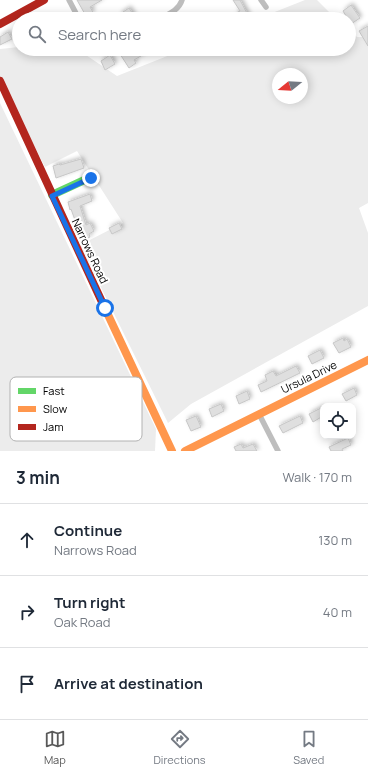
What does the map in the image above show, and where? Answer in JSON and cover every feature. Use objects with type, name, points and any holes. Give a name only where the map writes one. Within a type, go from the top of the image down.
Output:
[{"type":"street","points":[[22,12],[44,0]]},
{"type":"street","points":[[69,0],[76,12]]},
{"type":"street","points":[[261,0],[266,7]]},
{"type":"street","points":[[172,12],[176,10],[181,2]]},
{"type":"street","points":[[0,24],[12,17]]},
{"type":"street","name":"Narrows Road","points":[[0,81],[137,377]]},
{"type":"street","points":[[52,196],[91,178]]},
{"type":"street","name":"Ursula Drive","points":[[185,451],[368,360]]},
{"type":"street","name":"Narrows Road","points":[[142,387],[172,451]]},
{"type":"street","points":[[259,414],[278,451]]},
{"type":"shaded area","points":[[305,0],[317,0],[329,12],[275,12]]},
{"type":"shaded area","points":[[356,36],[368,37],[368,203],[359,208],[368,233],[368,306],[191,404],[168,423],[80,245],[123,223],[77,151],[45,167],[0,78],[0,49],[12,48],[12,56],[87,56],[117,76],[167,56],[356,56]]},
{"type":"shaded area","points":[[0,103],[131,377],[10,377],[10,441],[142,441],[142,400],[156,429],[155,451],[0,451]]},
{"type":"building","points":[[77,0],[102,0],[90,7],[93,12],[84,12]]},
{"type":"building","points":[[233,0],[240,0],[246,12],[238,12],[240,11]]},
{"type":"building","points":[[351,5],[356,12],[344,12]]},
{"type":"building","points":[[129,8],[132,12],[123,12]]},
{"type":"building","points":[[356,12],[360,18],[356,21]]},
{"type":"building","points":[[368,26],[368,46],[359,31]]},
{"type":"building","points":[[8,32],[12,39],[0,45],[0,37]]},
{"type":"building","points":[[111,56],[115,64],[105,70],[101,61]]},
{"type":"building","points":[[121,56],[141,56],[134,60],[136,63],[129,68]]},
{"type":"building","points":[[81,159],[84,168],[56,178],[53,166]]},
{"type":"building","points":[[90,194],[92,201],[80,206],[86,225],[90,223],[94,231],[89,234],[90,237],[88,238],[79,222],[76,223],[68,202]]},
{"type":"building","points":[[119,223],[122,229],[112,234],[109,228]]},
{"type":"building","points":[[343,338],[344,341],[347,339],[351,347],[339,353],[333,343]]},
{"type":"building","points":[[320,350],[324,358],[312,364],[308,356]]},
{"type":"building","points":[[296,366],[300,373],[261,392],[258,385],[267,381],[265,375],[273,371],[276,376]]},
{"type":"building","points":[[354,388],[357,395],[346,401],[342,394]]},
{"type":"building","points":[[247,391],[250,399],[239,404],[236,396]]},
{"type":"building","points":[[221,404],[224,411],[212,417],[209,409]]},
{"type":"building","points":[[320,408],[320,418],[313,422],[309,414]]},
{"type":"building","points":[[196,416],[201,427],[191,431],[186,420]]},
{"type":"building","points":[[300,416],[303,423],[283,433],[279,426]]},
{"type":"building","points":[[346,439],[348,439],[351,445],[342,449],[343,451],[331,451],[329,447]]},
{"type":"building","points":[[241,444],[243,448],[253,444],[257,451],[236,451],[234,447]]},
{"type":"traffic: fast","points":[[52,195],[91,177]]},
{"type":"traffic: slow","points":[[102,302],[137,377]]},
{"type":"traffic: slow","points":[[185,451],[368,360]]},
{"type":"traffic: slow","points":[[142,387],[172,451]]},
{"type":"traffic: jam","points":[[22,12],[44,0]]},
{"type":"traffic: jam","points":[[0,24],[12,17]]},
{"type":"traffic: jam","points":[[0,81],[102,302]]},
{"type":"route","points":[[91,178],[52,196],[105,308]]}]
